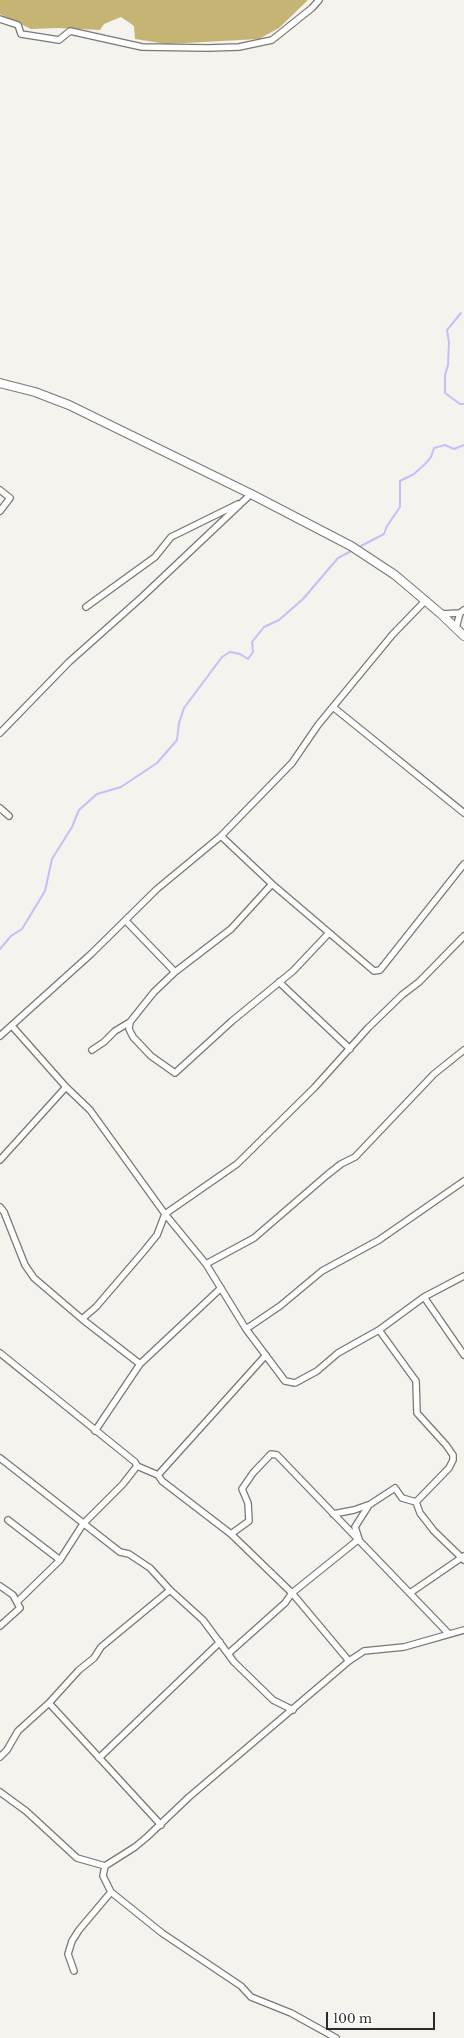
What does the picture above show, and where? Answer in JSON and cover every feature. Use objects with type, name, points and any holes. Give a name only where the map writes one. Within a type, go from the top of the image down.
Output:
[{"type":"main road","points":[[0,383],[40,394],[70,405],[251,494],[364,554],[395,575],[426,600],[464,636]]},
{"type":"street","points":[[0,19],[18,25],[21,34],[59,40],[70,31],[142,47],[239,47],[272,40],[312,8],[319,0]]},
{"type":"street","points":[[0,490],[10,498],[0,511]]},
{"type":"street","points":[[0,733],[69,662],[142,597],[251,494]]},
{"type":"street","points":[[86,607],[155,557],[171,537],[242,502]]},
{"type":"street","points":[[0,1036],[126,921],[157,889],[221,836],[292,763],[318,725],[393,634],[426,600]]},
{"type":"street","points":[[441,614],[462,611],[456,628]]},
{"type":"street","points":[[333,707],[464,813]]},
{"type":"street","points":[[0,808],[9,816]]},
{"type":"street","points":[[221,836],[328,934],[368,968],[374,971],[380,970],[464,864]]},
{"type":"street","points":[[92,1050],[104,1042],[115,1031],[130,1022],[154,992],[175,972],[231,929],[272,884]]},
{"type":"street","points":[[126,921],[175,972]]},
{"type":"street","points":[[130,1022],[129,1029],[133,1037],[151,1056],[175,1074],[228,1024],[293,971],[328,934]]},
{"type":"street","points":[[82,1319],[96,1307],[144,1251],[157,1234],[165,1214],[237,1164],[315,1088],[396,1000],[418,982],[464,936]]},
{"type":"street","points":[[278,982],[350,1049]]},
{"type":"street","points":[[12,1026],[66,1087],[90,1110],[165,1214],[206,1264],[246,1329],[285,1381],[295,1383],[318,1371],[338,1353],[379,1330],[424,1297],[464,1276]]},
{"type":"street","points":[[206,1264],[254,1238],[327,1174],[341,1164],[355,1157],[434,1074],[464,1050]]},
{"type":"street","points":[[0,1160],[66,1087]]},
{"type":"street","points":[[246,1329],[280,1306],[322,1271],[379,1240],[464,1181]]},
{"type":"street","points":[[0,1207],[4,1212],[25,1265],[34,1278],[82,1319],[140,1364]]},
{"type":"street","points":[[95,1430],[140,1364],[221,1288]]},
{"type":"street","points":[[424,1297],[464,1355]]},
{"type":"street","points":[[379,1330],[416,1381],[417,1413],[453,1455],[453,1460],[449,1468],[416,1502]]},
{"type":"street","points":[[0,1353],[135,1462],[137,1466],[158,1475],[162,1481],[231,1534],[292,1593],[349,1661]]},
{"type":"street","points":[[158,1475],[266,1355]]},
{"type":"street","points":[[231,1534],[249,1521],[248,1503],[242,1489],[253,1473],[271,1454],[277,1455],[449,1634]]},
{"type":"street","points":[[0,1458],[120,1552],[129,1554],[150,1568],[170,1590],[203,1620],[229,1653],[234,1662],[273,1700],[293,1710]]},
{"type":"street","points":[[17,1602],[60,1560],[83,1524],[123,1484],[137,1466]]},
{"type":"street","points":[[333,1514],[354,1510],[368,1505],[395,1488],[402,1498],[416,1502]]},
{"type":"street","points":[[410,1593],[463,1558],[434,1531],[420,1513],[416,1502]]},
{"type":"street","points":[[359,1539],[355,1527],[368,1505]]},
{"type":"street","points":[[8,1520],[60,1560]]},
{"type":"street","points":[[229,1653],[284,1603],[292,1593],[359,1539]]},
{"type":"street","points":[[0,1586],[9,1590],[20,1608],[0,1626]]},
{"type":"street","points":[[0,1757],[7,1750],[18,1731],[49,1703],[79,1670],[94,1658],[101,1647],[170,1590]]},
{"type":"street","points":[[336,2038],[291,2013],[251,1997],[241,1986],[162,1933],[111,1892],[103,1876],[105,1866],[135,1847],[161,1825],[188,1797],[293,1710],[349,1661],[364,1651],[404,1647],[464,1630]]},
{"type":"street","points":[[99,1758],[220,1642]]},
{"type":"street","points":[[49,1703],[161,1825]]},
{"type":"street","points":[[0,1792],[26,1811],[76,1858],[105,1866]]},
{"type":"street","points":[[74,1971],[68,1954],[72,1941],[79,1930],[111,1892]]},
{"type":"shaded area","points":[[0,0],[308,0],[279,28],[259,39],[167,44],[135,39],[134,26],[121,17],[104,24],[100,30],[58,28],[31,29],[0,14]]},
{"type":"waterway","points":[[461,313],[447,330],[449,342],[448,365],[445,375],[445,393],[460,404],[464,404]]},
{"type":"waterway","points":[[357,548],[384,534],[387,526],[400,507],[400,481],[414,474],[425,464],[431,457],[434,448],[445,445],[454,449],[464,445]]},
{"type":"waterway","points":[[0,949],[11,936],[22,929],[45,891],[52,859],[72,827],[79,810],[97,794],[121,787],[157,763],[177,740],[179,723],[184,708],[222,657],[230,652],[240,654],[248,659],[253,652],[252,642],[264,627],[279,620],[303,599],[338,558],[353,550]]}]
